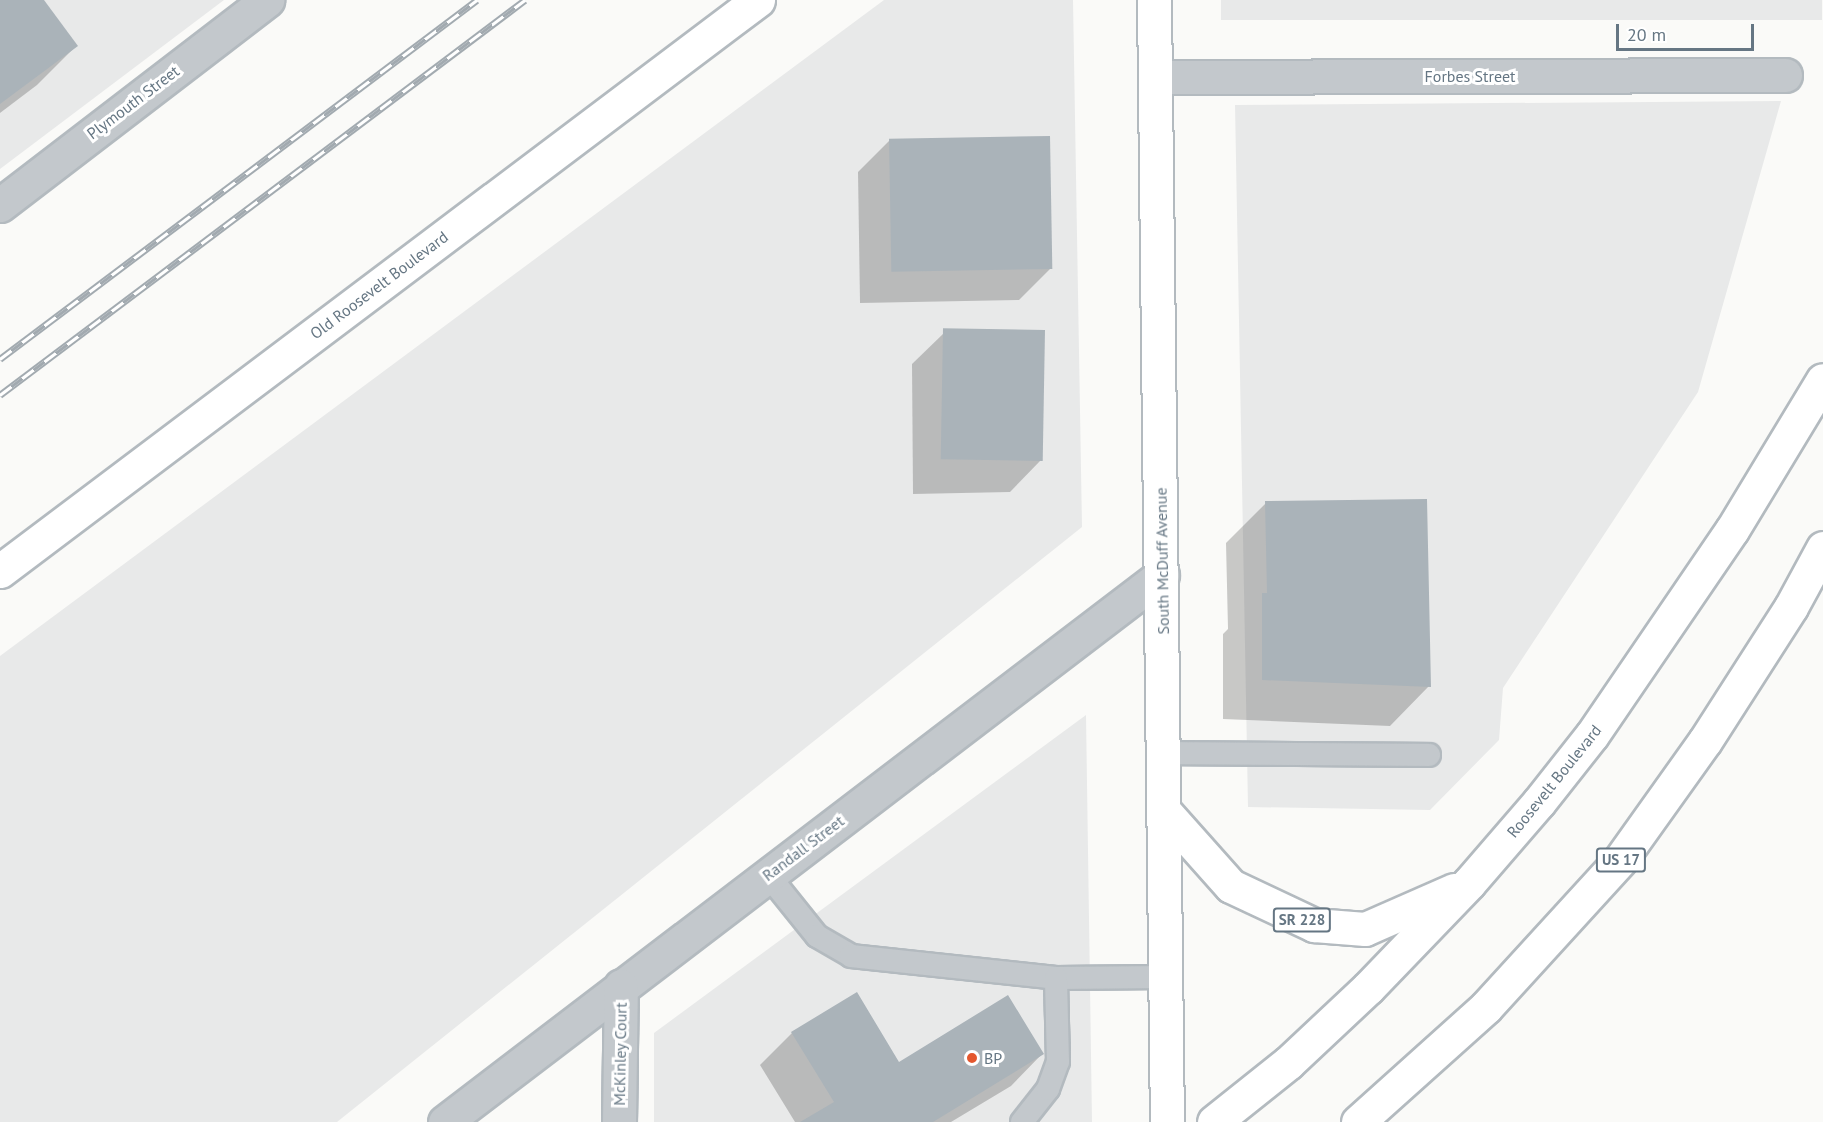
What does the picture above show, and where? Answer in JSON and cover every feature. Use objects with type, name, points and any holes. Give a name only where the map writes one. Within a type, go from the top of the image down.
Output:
[{"type":"main road","name":"Old Roosevelt Boulevard","points":[[0,571],[758,0]]},
{"type":"main road","name":"South McDuff Avenue","points":[[1154,0],[1167,1122]]},
{"type":"main road","name":"Roosevelt Boulevard","points":[[1214,1122],[1288,1063],[1368,988],[1469,883],[1592,735],[1732,531],[1823,381]]},
{"type":"main road","name":"US 17","points":[[1358,1122],[1486,1007],[1620,860],[1736,693],[1791,607],[1823,548]]},
{"type":"main road","name":"SR 228","points":[[1165,812],[1231,886],[1314,925],[1365,929],[1469,883]]},
{"type":"street","name":"Plymouth Street","points":[[0,205],[267,0]]},
{"type":"street","name":"Forbes Street","points":[[1155,76],[1785,75]]},
{"type":"street","name":"Randall Street","points":[[445,1122],[1162,575]]},
{"type":"street","name":"McKinley Court","points":[[619,1122],[621,986]]},
{"type":"lane","points":[[1164,753],[1429,755]]},
{"type":"lane","points":[[768,875],[817,936],[851,956],[1056,978],[1166,977]]},
{"type":"lane","points":[[1022,1122],[1048,1089],[1058,1062],[1056,978]]},
{"type":"shaded area","points":[[0,0],[224,0],[0,169]]},
{"type":"shaded area","points":[[884,0],[1073,0],[1082,527],[337,1122],[0,1122],[0,656]]},
{"type":"shaded area","points":[[1221,0],[1822,0],[1822,20],[1221,20]]},
{"type":"shaded area","points":[[1781,101],[1698,392],[1503,688],[1499,740],[1430,810],[1248,807],[1235,105]]},
{"type":"shaded area","points":[[1086,715],[1092,1122],[654,1122],[654,1033]]},
{"type":"building","points":[[0,0],[44,0],[78,46],[0,104]]},
{"type":"building","points":[[1050,136],[1052,269],[891,272],[889,139]]},
{"type":"building","points":[[943,328],[1045,330],[1043,461],[941,459]]},
{"type":"building","points":[[1427,499],[1431,687],[1262,680],[1262,593],[1267,593],[1265,501]]},
{"type":"building","name":"BP","points":[[857,992],[899,1062],[1008,995],[1044,1054],[933,1122],[800,1122],[834,1102],[791,1032]]},
{"type":"railway","points":[[0,359],[477,0]]},
{"type":"railway","points":[[0,395],[525,0]]},
{"type":"place","name":"BP","points":[[972,1058]]}]
